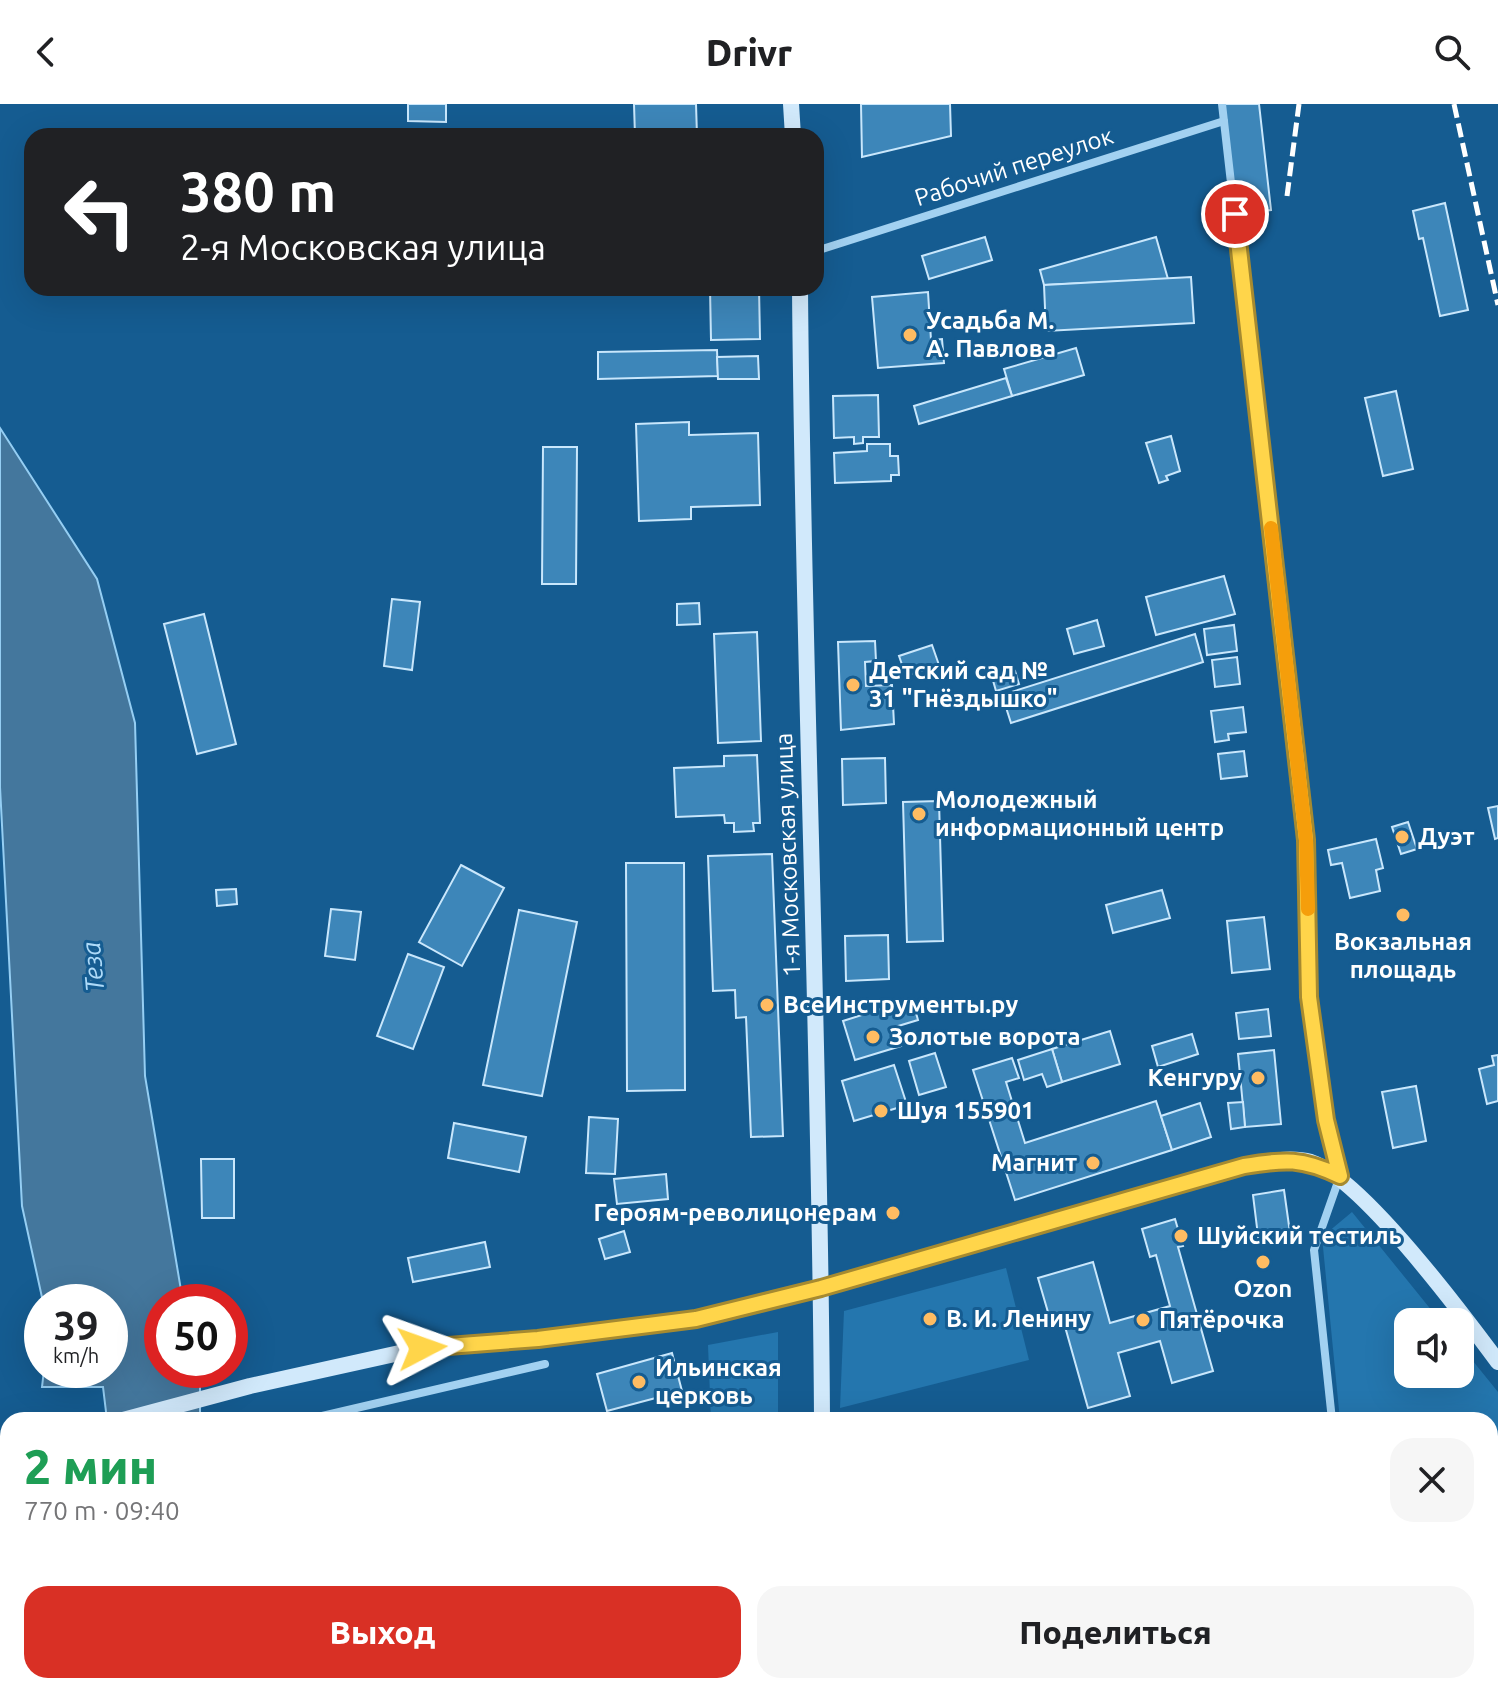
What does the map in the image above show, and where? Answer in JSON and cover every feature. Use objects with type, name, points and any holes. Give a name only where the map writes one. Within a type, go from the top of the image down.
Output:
[{"type":"main road","points":[[791,104],[792,128]]},
{"type":"main road","name":"1-я Московская улица","points":[[800,296],[803,574],[822,1412]]},
{"type":"main road","points":[[153,1412],[250,1386],[422,1348],[538,1339],[696,1319],[821,1288],[1244,1166],[1282,1159],[1309,1162],[1340,1176],[1432,1280],[1498,1362]]},
{"type":"street","points":[[1222,104],[1306,840],[1309,997],[1326,1120],[1340,1176],[1314,1250],[1331,1412]]},
{"type":"street","name":"Рабочий переулок","points":[[824,248],[1224,121]]},
{"type":"street","points":[[339,1412],[545,1364]]},
{"type":"shaded area","points":[[1352,1212],[1430,1308],[1394,1308],[1394,1388],[1474,1388],[1474,1362],[1498,1392],[1498,1412],[1339,1412],[1322,1237]]},
{"type":"shaded area","points":[[1006,1268],[1029,1360],[840,1408],[844,1311]]},
{"type":"shaded area","points":[[778,1332],[778,1412],[711,1412],[708,1345]]},
{"type":"water","name":"Теза","points":[[0,428],[97,579],[135,723],[145,1076],[180,1284],[144,1284],[144,1388],[200,1388],[200,1412],[106,1412],[103,1388],[128,1388],[128,1284],[39,1284],[22,1206],[0,787]]},
{"type":"building","points":[[408,104],[446,104],[446,122],[408,121]]},
{"type":"building","points":[[634,104],[696,104],[697,128],[635,128]]},
{"type":"building","points":[[861,104],[950,104],[951,136],[862,157]]},
{"type":"building","points":[[1222,104],[1259,104],[1271,210],[1235,214]]},
{"type":"building","points":[[1445,203],[1468,310],[1440,316],[1423,238],[1419,239],[1413,211]]},
{"type":"building","points":[[985,237],[992,260],[929,279],[922,256]]},
{"type":"building","points":[[1156,237],[1168,279],[1044,285],[1040,270]]},
{"type":"building","points":[[1191,277],[1194,323],[1046,331],[1044,285]]},
{"type":"building","points":[[928,292],[931,340],[942,339],[944,363],[878,368],[872,297]]},
{"type":"building","points":[[710,296],[759,296],[760,339],[711,340]]},
{"type":"building","points":[[1076,348],[1084,375],[1012,396],[1004,369]]},
{"type":"building","points":[[717,350],[718,376],[598,379],[598,352]]},
{"type":"building","points":[[758,356],[759,379],[718,379],[717,357]]},
{"type":"building","points":[[1006,378],[1012,396],[919,424],[914,406]]},
{"type":"building","points":[[1396,391],[1413,469],[1383,476],[1365,398]]},
{"type":"building","points":[[878,395],[879,437],[863,437],[863,443],[854,444],[854,437],[834,438],[833,396]]},
{"type":"building","points":[[689,422],[689,435],[758,433],[760,505],[691,507],[691,519],[639,521],[636,424]]},
{"type":"building","points":[[1171,436],[1180,471],[1166,476],[1168,480],[1159,483],[1146,443]]},
{"type":"building","points":[[867,444],[890,444],[890,456],[898,456],[899,475],[891,475],[891,481],[835,483],[834,453],[867,451]]},
{"type":"building","points":[[543,447],[577,447],[576,584],[542,584]]},
{"type":"building","points":[[1224,576],[1235,614],[1156,635],[1146,597]]},
{"type":"building","points":[[392,599],[420,602],[412,670],[384,666]]},
{"type":"building","points":[[699,603],[700,624],[677,625],[677,604]]},
{"type":"building","points":[[204,614],[236,744],[197,754],[164,624]]},
{"type":"building","points":[[1097,620],[1104,646],[1074,654],[1067,629]]},
{"type":"building","points":[[1234,625],[1237,651],[1207,655],[1204,629]]},
{"type":"building","points":[[757,632],[761,741],[718,743],[714,634]]},
{"type":"building","points":[[1195,634],[1203,662],[1011,723],[1002,695]]},
{"type":"building","name":"Детский сад № 31 \"Гнёздышко\"","points":[[875,641],[876,661],[865,662],[866,686],[892,685],[894,724],[841,730],[838,642]]},
{"type":"building","points":[[932,645],[939,665],[906,676],[899,656]]},
{"type":"building","points":[[1237,657],[1240,684],[1215,687],[1212,660]]},
{"type":"building","points":[[1015,671],[1019,684],[996,691],[992,677]]},
{"type":"building","points":[[1243,707],[1246,732],[1228,734],[1229,740],[1215,742],[1211,711]]},
{"type":"building","points":[[1244,751],[1247,776],[1221,779],[1218,754]]},
{"type":"building","points":[[757,755],[760,823],[753,823],[754,831],[734,832],[734,823],[725,823],[724,815],[676,817],[674,768],[724,766],[724,756]]},
{"type":"building","points":[[885,758],[886,803],[843,805],[842,759]]},
{"type":"building","points":[[939,801],[943,941],[907,942],[903,802]]},
{"type":"building","points":[[1498,806],[1498,838],[1495,839],[1488,808]]},
{"type":"building","points":[[1408,822],[1417,849],[1401,854],[1392,827]]},
{"type":"building","points":[[1376,839],[1383,868],[1376,870],[1380,891],[1350,898],[1342,863],[1331,865],[1328,850]]},
{"type":"building","points":[[772,854],[783,1136],[751,1137],[746,1017],[736,1018],[735,990],[713,991],[708,856]]},
{"type":"building","points":[[626,863],[684,863],[685,1090],[627,1091]]},
{"type":"building","points":[[461,865],[504,888],[462,966],[419,942]]},
{"type":"building","points":[[236,889],[237,904],[217,906],[216,890]]},
{"type":"building","points":[[1162,890],[1170,918],[1113,933],[1106,905]]},
{"type":"building","points":[[331,909],[361,912],[355,960],[325,956]]},
{"type":"building","points":[[519,910],[577,922],[542,1096],[483,1085]]},
{"type":"building","points":[[1264,917],[1270,969],[1232,973],[1227,921]]},
{"type":"building","points":[[888,935],[889,979],[846,981],[845,936]]},
{"type":"building","points":[[408,954],[444,967],[413,1049],[377,1036]]},
{"type":"building","name":"Золотые ворота","points":[[912,999],[918,1020],[895,1027],[901,1046],[855,1060],[843,1021]]},
{"type":"building","points":[[1268,1009],[1271,1036],[1239,1039],[1236,1013]]},
{"type":"building","points":[[1110,1031],[1120,1064],[1062,1082],[1052,1049]]},
{"type":"building","points":[[1192,1034],[1198,1054],[1158,1067],[1152,1046]]},
{"type":"building","points":[[1052,1049],[1062,1082],[1047,1087],[1042,1074],[1024,1080],[1018,1060]]},
{"type":"building","name":"Кенгуру","points":[[1274,1050],[1281,1124],[1245,1127],[1238,1054]]},
{"type":"building","points":[[935,1053],[946,1087],[919,1095],[909,1061]]},
{"type":"building","points":[[1498,1055],[1498,1101],[1487,1104],[1479,1069],[1494,1065],[1492,1056]]},
{"type":"building","points":[[1012,1058],[1019,1078],[1006,1082],[1025,1143],[1156,1101],[1172,1150],[1015,1200],[973,1070]]},
{"type":"building","points":[[894,1065],[907,1105],[854,1121],[842,1081]]},
{"type":"building","points":[[1416,1086],[1426,1141],[1393,1148],[1382,1092]]},
{"type":"building","points":[[1243,1102],[1245,1127],[1231,1129],[1228,1103]]},
{"type":"building","points":[[1200,1103],[1211,1137],[1172,1150],[1161,1116]]},
{"type":"building","points":[[589,1117],[618,1119],[615,1174],[586,1173]]},
{"type":"building","points":[[454,1123],[526,1137],[519,1172],[448,1158]]},
{"type":"building","points":[[201,1159],[234,1159],[234,1218],[202,1218]]},
{"type":"building","points":[[666,1174],[668,1199],[617,1204],[614,1179]]},
{"type":"building","points":[[1284,1190],[1291,1240],[1259,1244],[1253,1195]]},
{"type":"building","points":[[1175,1219],[1183,1246],[1178,1247],[1213,1371],[1172,1383],[1160,1341],[1118,1353],[1130,1396],[1088,1408],[1062,1316],[1050,1319],[1038,1278],[1093,1262],[1110,1323],[1170,1306],[1156,1255],[1150,1257],[1142,1229]]},
{"type":"building","points":[[624,1231],[630,1252],[605,1259],[599,1239]]},
{"type":"building","points":[[485,1242],[490,1267],[413,1282],[408,1258]]},
{"type":"building","name":"Ильинская церковь","points":[[672,1353],[682,1391],[607,1411],[597,1374]]},
{"type":"railway","points":[[1287,196],[1299,104]]},
{"type":"railway","points":[[1454,104],[1498,305]]},
{"type":"slow traffic","points":[[1271,528],[1306,840],[1308,909]]},
{"type":"place","name":"Усадьба М. А. Павлова","points":[[910,335]]},
{"type":"place","name":"Детский сад № 31 \"Гнёздышко\"","points":[[853,685]]},
{"type":"place","name":"Молодежный информационный центр","points":[[919,814]]},
{"type":"place","name":"Дуэт","points":[[1402,837]]},
{"type":"place","name":"Вокзальная площадь","points":[[1403,915]]},
{"type":"place","name":"ВсеИнструменты.ру","points":[[767,1005]]},
{"type":"place","name":"Золотые ворота","points":[[873,1037]]},
{"type":"place","name":"Кенгуру","points":[[1258,1078]]},
{"type":"place","name":"Шуя 155901","points":[[881,1111]]},
{"type":"place","name":"Магнит","points":[[1093,1163]]},
{"type":"place","name":"Героям-револицонерам","points":[[893,1213]]},
{"type":"place","name":"Шуйский тестиль","points":[[1181,1236]]},
{"type":"place","name":"Ozon","points":[[1263,1262]]},
{"type":"place","name":"В. И. Ленину","points":[[930,1319]]},
{"type":"place","name":"Пятёрочка","points":[[1143,1320]]},
{"type":"place","name":"Ильинская церковь","points":[[639,1382]]},
{"type":"route","points":[[422,1348],[538,1339],[696,1319],[821,1288],[1244,1166],[1282,1159],[1309,1162],[1340,1176],[1326,1120],[1309,997],[1306,840],[1235,214]]}]
